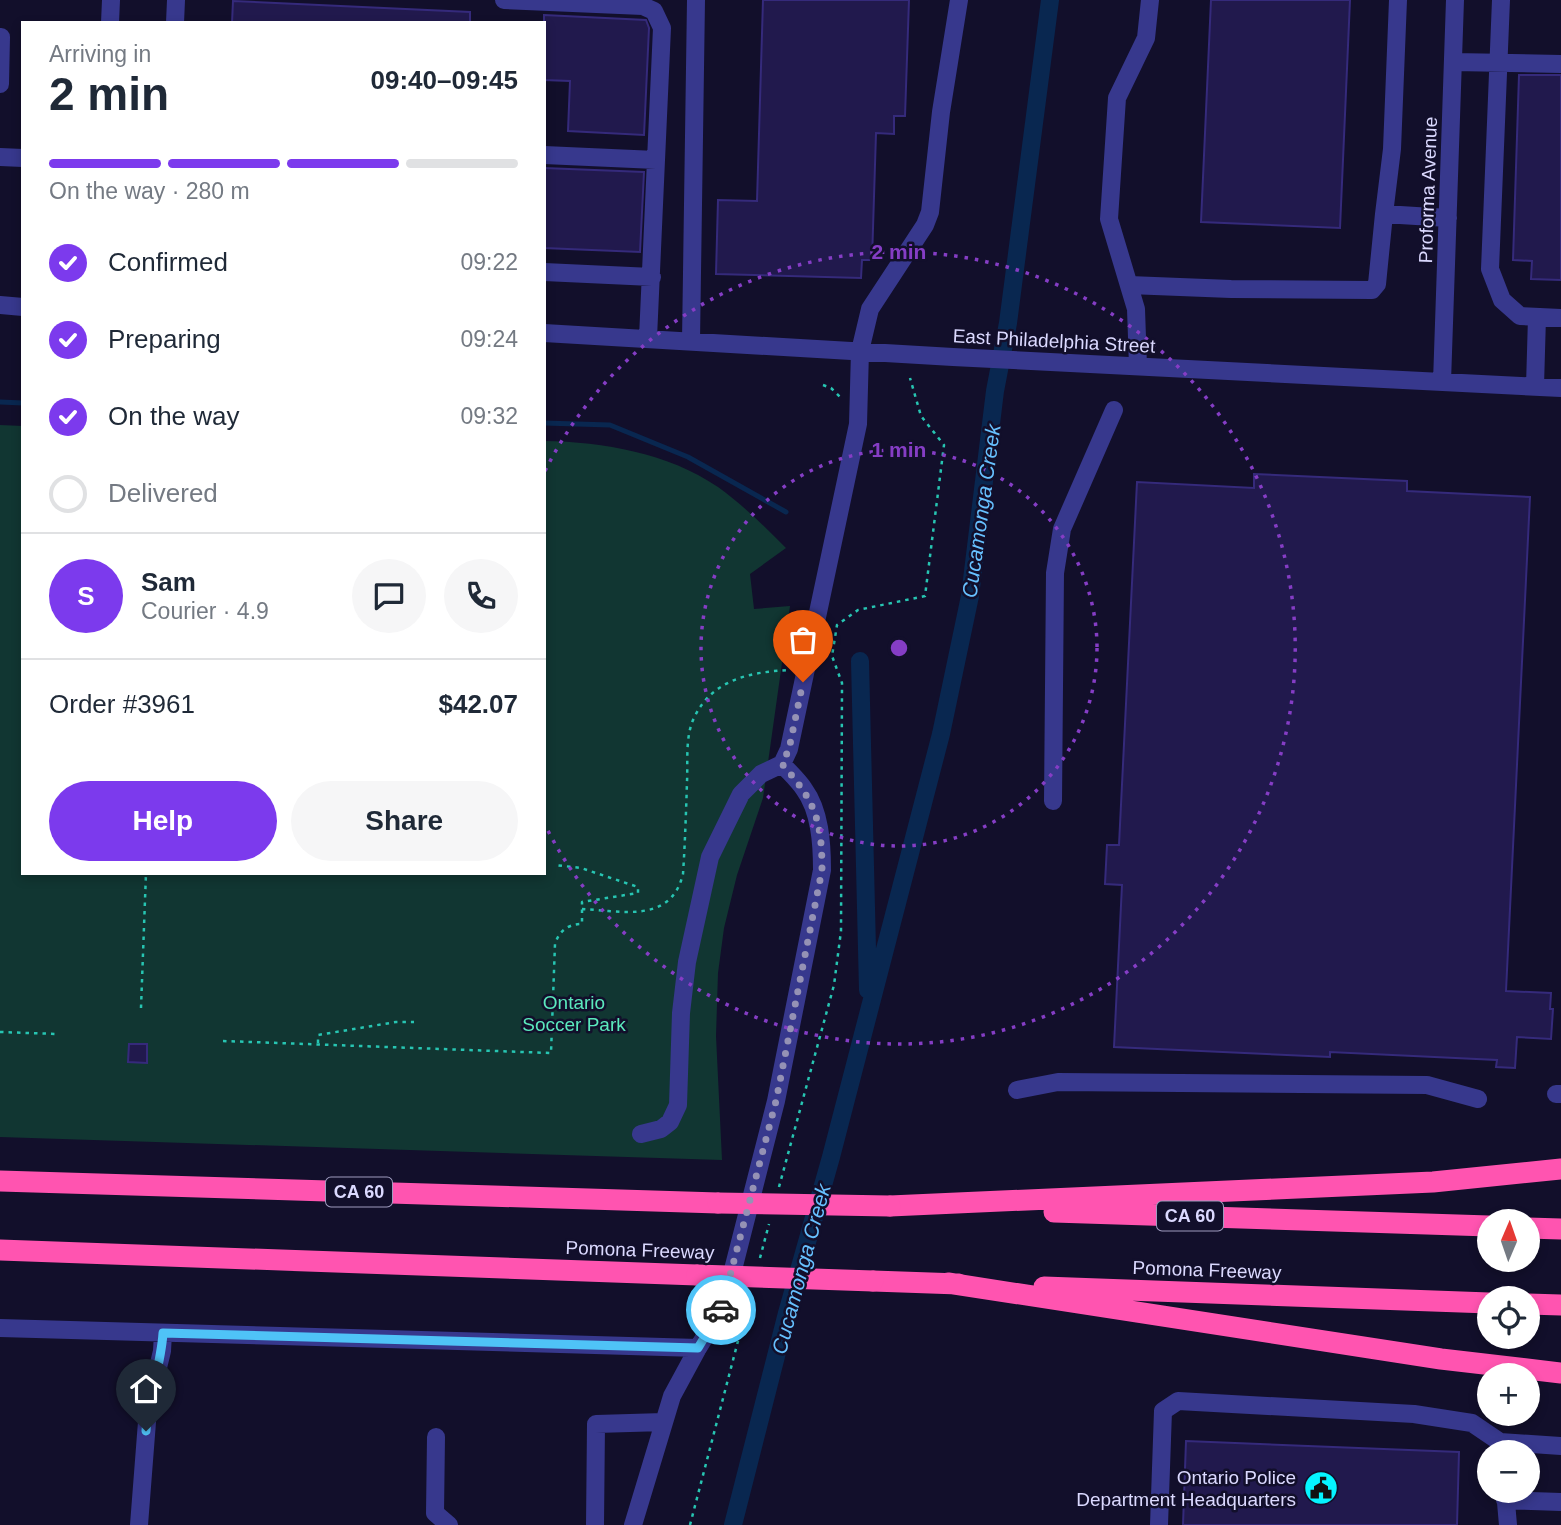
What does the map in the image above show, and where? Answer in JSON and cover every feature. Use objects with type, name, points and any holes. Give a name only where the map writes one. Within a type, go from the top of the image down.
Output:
[{"type":"highway","points":[[890,1206],[1433,1182],[1561,1169]]},
{"type":"highway","name":"CA 60","points":[[0,1181],[1477,1226]]},
{"type":"highway","points":[[1540,1228],[1561,1229]]},
{"type":"highway","name":"Pomona Freeway","points":[[0,1250],[1477,1303]]},
{"type":"highway","points":[[948,1283],[1441,1359],[1561,1373]]},
{"type":"highway","points":[[1540,1304],[1561,1305]]},
{"type":"street","points":[[110,21],[111,0]]},
{"type":"street","points":[[175,21],[176,0]]},
{"type":"street","points":[[504,0],[643,6],[654,11],[662,28],[648,338]]},
{"type":"street","points":[[691,341],[696,0]]},
{"type":"street","points":[[641,1134],[661,1129],[670,1122],[678,1105],[687,961],[710,857],[741,794],[761,774],[782,764],[792,734],[858,424],[860,351],[870,309],[925,225],[930,212],[941,112],[959,0]]},
{"type":"street","points":[[1138,366],[1136,309],[1110,219],[1117,98],[1146,38],[1150,0]]},
{"type":"street","points":[[1129,285],[1372,290],[1377,284],[1392,149],[1398,0]]},
{"type":"street","name":"Proforma Avenue","points":[[1442,382],[1455,0]]},
{"type":"street","points":[[1501,0],[1490,269],[1502,300],[1520,316],[1561,318]]},
{"type":"street","points":[[0,84],[1,37]]},
{"type":"street","points":[[1453,62],[1561,64]]},
{"type":"street","points":[[546,155],[656,160]]},
{"type":"street","points":[[0,157],[21,158]]},
{"type":"street","points":[[1384,214],[1448,218]]},
{"type":"street","points":[[546,272],[652,277]]},
{"type":"street","points":[[0,306],[21,307]]},
{"type":"street","points":[[1535,386],[1537,317]]},
{"type":"street","name":"East Philadelphia Street","points":[[546,333],[1561,388]]},
{"type":"street","points":[[1053,801],[1055,573],[1062,530],[1114,410]]},
{"type":"street","points":[[633,1525],[672,1396],[724,1305],[779,1088],[822,870],[822,844],[817,817],[806,791],[782,764]]},
{"type":"street","points":[[1017,1090],[1058,1082],[1427,1085],[1478,1099]]},
{"type":"street","points":[[0,1328],[698,1348]]},
{"type":"street","points":[[139,1525],[148,1409],[162,1351],[163,1333]]},
{"type":"street","points":[[1158,1525],[1163,1411],[1178,1401],[1414,1414],[1472,1423],[1492,1440]]},
{"type":"street","points":[[594,1525],[596,1424],[664,1422]]},
{"type":"street","points":[[436,1437],[435,1513],[449,1525]]},
{"type":"street","points":[[1540,1446],[1561,1446]]},
{"type":"street","points":[[1540,1499],[1561,1502]]},
{"type":"street","points":[[1506,1503],[1508,1525]]},
{"type":"path","points":[[582,909],[650,911],[669,901],[680,889],[689,743],[693,719],[707,698],[728,681],[751,673],[789,670]]},
{"type":"path","points":[[223,1041],[551,1054],[555,944],[563,930],[573,924],[582,923],[582,902],[638,893],[638,887],[581,868],[555,865]]},
{"type":"path","points":[[141,1007],[146,875]]},
{"type":"path","points":[[318,1044],[318,1035],[396,1022],[414,1022]]},
{"type":"path","points":[[0,1032],[58,1034]]},
{"type":"green space","name":"Ontario Soccer Park","points":[[0,425],[21,426],[21,875],[546,875],[546,441],[589,444],[635,452],[699,475],[727,494],[786,548],[750,574],[754,609],[790,606],[763,798],[737,875],[724,928],[718,973],[716,1036],[722,1160],[0,1137]]},
{"type":"building","points":[[763,0],[909,0],[905,116],[894,116],[894,134],[876,133],[872,260],[862,260],[861,278],[716,274],[718,200],[757,201]]},
{"type":"building","points":[[1211,0],[1350,0],[1340,228],[1201,222]]},
{"type":"building","points":[[233,1],[470,12],[470,21],[232,21]]},
{"type":"building","points":[[544,15],[646,20],[649,28],[644,135],[568,131],[570,81],[546,80]]},
{"type":"building","points":[[1519,75],[1561,75],[1561,280],[1531,279],[1532,261],[1513,260]]},
{"type":"building","points":[[546,168],[644,172],[640,252],[546,248]]},
{"type":"building","points":[[1254,474],[1407,481],[1407,491],[1530,497],[1506,991],[1551,993],[1550,1009],[1553,1009],[1551,1039],[1517,1037],[1515,1068],[1496,1067],[1497,1060],[1330,1052],[1330,1057],[1114,1047],[1122,885],[1105,884],[1107,845],[1119,845],[1137,482],[1254,488]]},
{"type":"building","points":[[129,1044],[147,1044],[147,1063],[128,1062]]},
{"type":"building","name":"Ontario Police Department Headquarters","points":[[1186,1441],[1459,1452],[1457,1525],[1183,1525]]},
{"type":"waterway","name":"Cucamonga Creek","points":[[733,1525],[941,734],[970,596],[995,391],[1008,323],[1050,0]]},
{"type":"waterway","points":[[0,402],[21,403]]},
{"type":"waterway","points":[[546,423],[610,425],[688,457],[786,512]]},
{"type":"waterway","name":"Cucamonga Creek","points":[[860,661],[868,990]]},
{"type":"way so far","points":[[721,1310],[776,1101],[822,870],[822,844],[817,817],[806,791],[782,764],[789,749],[803,682]]},
{"type":"place","name":"Ontario Police Department Headquarters","points":[[1321,1488]]},
{"type":"route","points":[[146,1431],[163,1333],[698,1348],[721,1310]]}]
